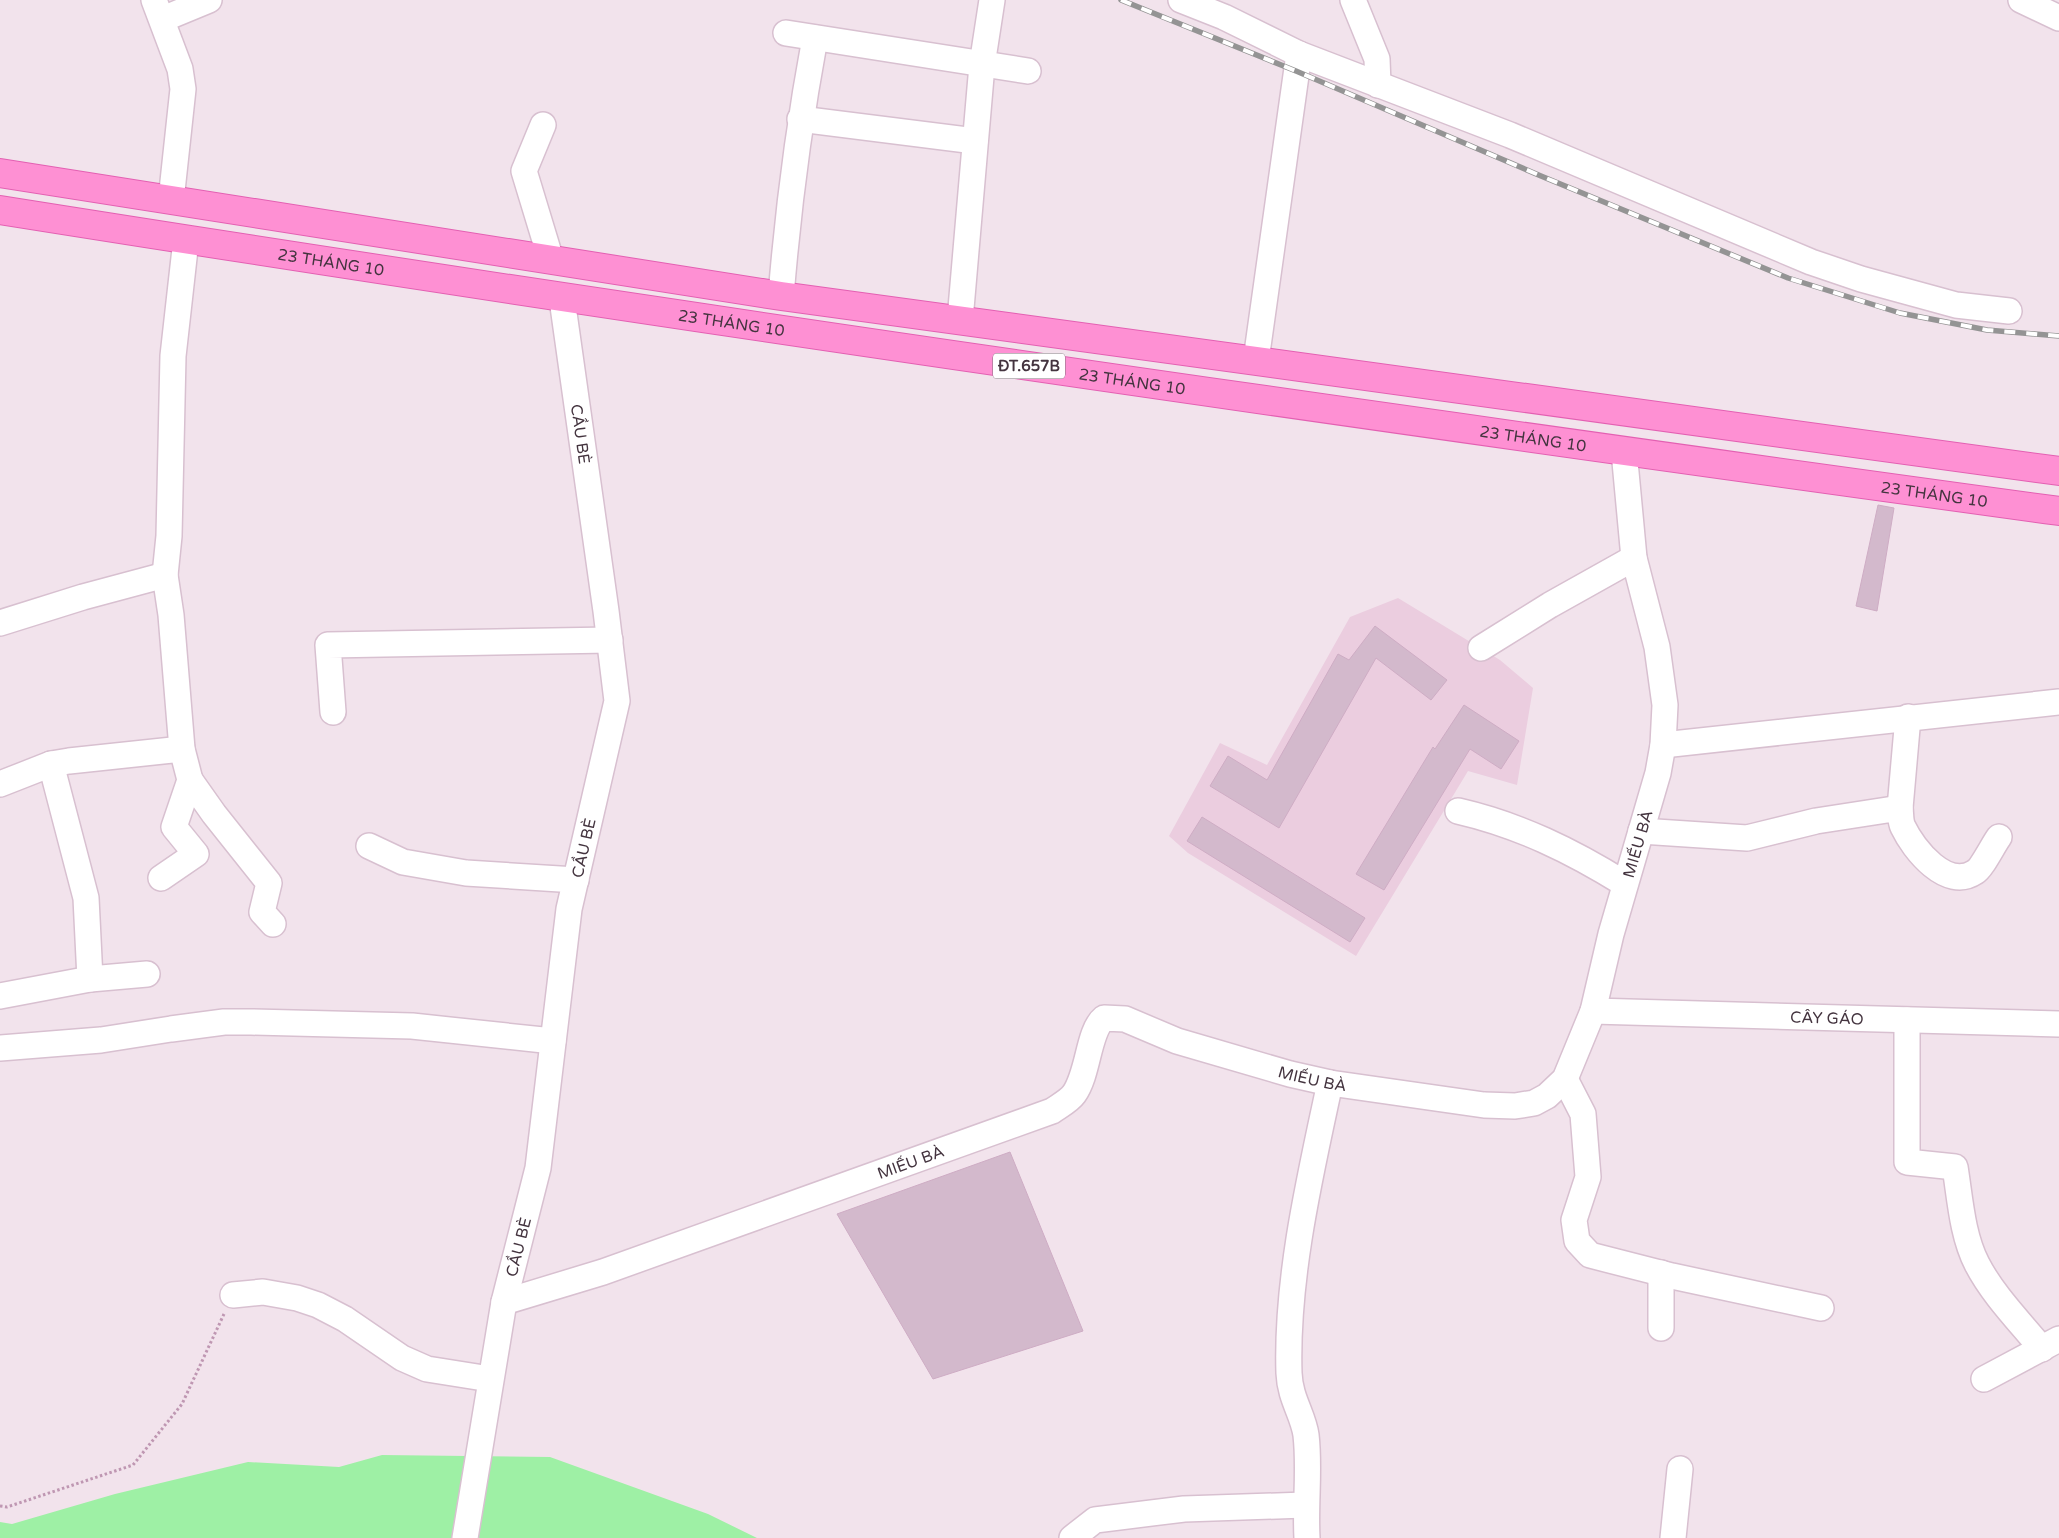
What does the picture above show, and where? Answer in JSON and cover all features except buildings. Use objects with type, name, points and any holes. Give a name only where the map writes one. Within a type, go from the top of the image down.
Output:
[{"type":"main road","name":"23 THÁNG 10","points":[[0,173],[781,296],[2059,471]]},
{"type":"main road","name":"23 THÁNG 10","points":[[0,210],[562,299],[1624,452],[2059,511]]},
{"type":"main road","points":[[550,260],[562,299]]},
{"type":"main road","points":[[1624,452],[1629,411]]},
{"type":"street","points":[[171,200],[183,89],[180,69],[158,9],[209,0]]},
{"type":"street","points":[[960,320],[982,65],[992,0]]},
{"type":"street","points":[[1181,0],[1224,9],[1299,54],[1510,134],[1811,262],[1861,279],[1956,305],[2009,312]]},
{"type":"street","points":[[1353,0],[1377,59],[1378,84]]},
{"type":"street","points":[[2021,0],[2059,18]]},
{"type":"street","points":[[786,33],[1028,71]]},
{"type":"street","points":[[781,296],[787,213],[800,119],[815,38]]},
{"type":"street","points":[[1256,360],[1299,54]]},
{"type":"street","points":[[800,119],[975,140]]},
{"type":"street","points":[[542,125],[524,171],[550,260]]},
{"type":"street","points":[[186,240],[173,356],[169,444],[169,536],[165,576],[171,615],[182,749],[190,780],[269,884],[262,912],[273,924]]},
{"type":"street","name":"CẦU BÈ","points":[[465,1538],[488,1387],[504,1302],[538,1168],[569,909],[617,701],[562,299]]},
{"type":"street","name":"MIẾU BÀ","points":[[504,1302],[603,1272],[1052,1111],[1073,1096],[1083,1079],[1096,1025],[1104,1018],[1125,1019],[1178,1041],[1290,1074],[1330,1083],[1484,1105],[1514,1106],[1534,1103],[1547,1096],[1565,1079],[1593,1011],[1611,934],[1658,773],[1663,745],[1665,705],[1656,647],[1634,558],[1624,452]]},
{"type":"street","points":[[1481,648],[1550,605],[1634,558]]},
{"type":"street","points":[[0,623],[91,594],[165,576]]},
{"type":"street","points":[[333,712],[328,645],[610,640]]},
{"type":"street","points":[[1663,745],[2059,702]]},
{"type":"street","points":[[1908,717],[1900,808],[1902,825],[1917,850],[1949,877],[1959,878],[1976,872],[1999,837]]},
{"type":"street","points":[[0,784],[51,764],[182,749]]},
{"type":"street","points":[[51,764],[86,898],[90,979]]},
{"type":"street","points":[[161,878],[196,854],[174,827],[190,780]]},
{"type":"street","points":[[1642,831],[1747,838],[1816,821],[1900,808]]},
{"type":"street","points":[[1458,811],[1493,819],[1553,842],[1626,884]]},
{"type":"street","points":[[369,846],[403,862],[466,873],[576,880]]},
{"type":"street","points":[[0,996],[90,979],[147,974]]},
{"type":"street","name":"CÂY GÁO","points":[[1593,1011],[2059,1024]]},
{"type":"street","points":[[1907,1020],[1907,1162],[1955,1167],[1965,1225],[1977,1263],[2008,1307],[2051,1344],[1984,1379]]},
{"type":"street","points":[[0,1048],[101,1040],[180,1028],[251,1022],[412,1026],[553,1041]]},
{"type":"street","points":[[1565,1079],[1583,1114],[1588,1177],[1574,1220],[1577,1241],[1590,1255],[1821,1308]]},
{"type":"street","points":[[1307,1538],[1305,1505],[1308,1453],[1306,1432],[1291,1395],[1289,1373],[1291,1319],[1309,1181],[1330,1083]]},
{"type":"street","points":[[1661,1328],[1662,1273]]},
{"type":"street","points":[[233,1295],[263,1292],[297,1298],[318,1305],[345,1319],[402,1358],[428,1369],[467,1373],[488,1387]]},
{"type":"street","points":[[1673,1538],[1680,1469]]},
{"type":"street","points":[[1072,1538],[1095,1520],[1184,1509],[1305,1505]]},
{"type":"path","points":[[0,1506],[7,1507],[133,1465],[182,1404],[233,1295]]},
{"type":"shaded area","points":[[1398,598],[1500,660],[1533,688],[1517,785],[1468,771],[1356,956],[1188,853],[1169,836],[1220,743],[1267,765],[1350,617]]},
{"type":"shaded area","points":[[382,1455],[550,1457],[708,1514],[757,1538],[0,1538],[0,1522],[12,1524],[115,1494],[248,1462],[339,1467]]},
{"type":"railway","points":[[1121,0],[1296,71],[1541,176],[1788,278],[1900,313],[1987,330],[2059,336]]}]
